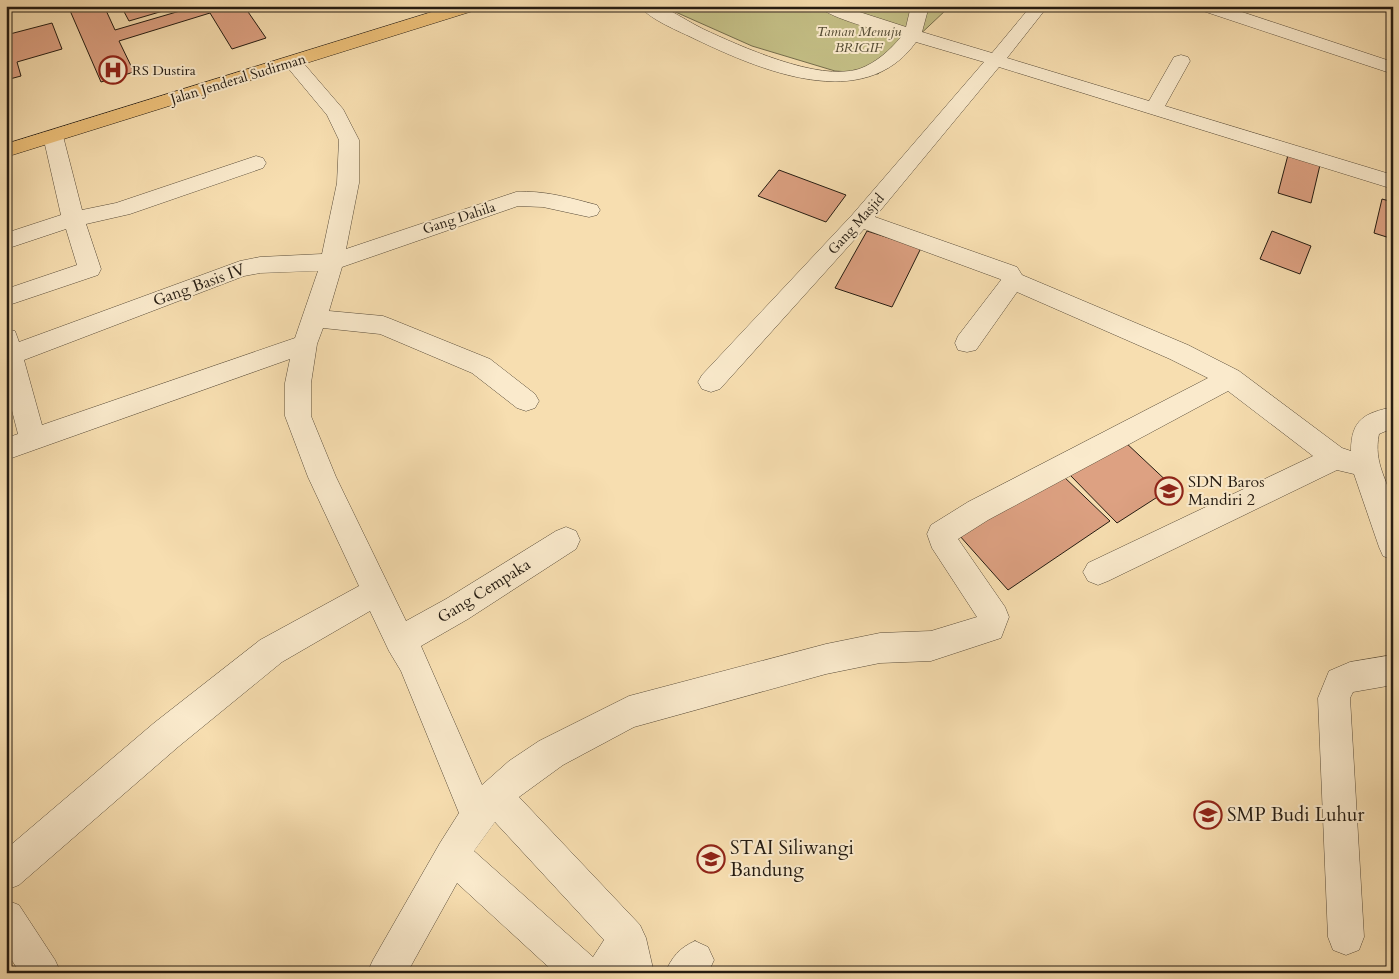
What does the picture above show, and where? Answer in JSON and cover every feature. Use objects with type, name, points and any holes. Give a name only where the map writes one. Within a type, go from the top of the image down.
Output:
[{"type":"main road","name":"Jalan Jenderal Sudirman","points":[[6,151],[470,6]]},
{"type":"street","points":[[648,6],[717,41],[766,62],[812,74],[856,75],[869,72],[886,63],[912,34],[920,6]]},
{"type":"street","points":[[826,6],[994,61],[1393,182]]},
{"type":"street","name":"Gang Masjid","points":[[711,382],[860,220],[1040,6]]},
{"type":"street","points":[[1206,6],[1251,13],[1393,68]]},
{"type":"street","points":[[1154,108],[1181,61]]},
{"type":"street","points":[[292,62],[336,114],[349,140],[348,183],[332,262],[305,344],[298,382],[298,416],[322,477],[400,641],[413,662],[486,807],[628,938],[635,973]]},
{"type":"street","points":[[6,298],[90,270],[73,219],[53,136]]},
{"type":"street","points":[[6,241],[73,219],[122,209],[256,163]]},
{"type":"street","name":"Gang Dahila","points":[[332,262],[516,199],[542,198],[588,210]]},
{"type":"street","points":[[860,220],[1009,273],[1013,281],[1179,352],[1230,378],[1335,458],[1365,465]]},
{"type":"street","name":"Gang Basis IV","points":[[8,350],[128,312],[194,285],[249,267],[332,262]]},
{"type":"street","points":[[967,343],[1013,281]]},
{"type":"street","points":[[315,318],[383,324],[481,366],[526,401]]},
{"type":"street","points":[[6,450],[305,344]]},
{"type":"street","points":[[8,350],[33,440]]},
{"type":"street","points":[[386,973],[452,855],[486,807],[521,773],[551,754],[629,712],[826,659],[880,648],[931,646],[990,628],[994,617],[942,539],[941,534],[978,511],[1230,378]]},
{"type":"street","points":[[1393,417],[1381,419],[1370,424],[1365,431],[1365,465],[1393,547]]},
{"type":"street","points":[[1098,572],[1335,458]]},
{"type":"street","name":"Gang Cempaka","points":[[400,641],[457,609],[566,540]]},
{"type":"street","points":[[6,872],[166,735],[271,651],[377,591]]},
{"type":"street","points":[[1346,937],[1334,698],[1340,682],[1350,677],[1393,670]]},
{"type":"street","points":[[452,855],[583,973]]},
{"type":"street","points":[[6,918],[42,973]]},
{"type":"street","points":[[605,973],[628,938]]},
{"type":"green space","name":"Taman Menuju BRIGIF","points":[[662,6],[947,6],[947,9],[878,74],[835,71],[752,46]]},
{"type":"building","points":[[68,6],[104,6],[115,30],[197,6],[244,6],[266,38],[232,49],[210,13],[119,41],[134,72],[101,82]]},
{"type":"building","points":[[121,6],[180,6],[129,21]]},
{"type":"building","points":[[52,23],[62,49],[17,62],[21,76],[6,80],[6,35]]},
{"type":"building","points":[[1288,155],[1320,165],[1311,203],[1278,193]]},
{"type":"building","points":[[779,170],[846,195],[826,222],[758,196]]},
{"type":"building","points":[[1382,199],[1393,202],[1393,239],[1374,233]]},
{"type":"building","points":[[867,231],[921,248],[892,307],[835,288]]},
{"type":"building","points":[[1272,231],[1311,246],[1300,274],[1260,259]]},
{"type":"building","points":[[1124,441],[1173,487],[1117,523],[1069,474]]},
{"type":"building","points":[[1062,475],[1110,521],[1008,590],[959,535]]},
{"type":"place","name":"RS Dustira","points":[[113,70]]},
{"type":"place","name":"SDN Baros Mandiri 2","points":[[1169,491]]},
{"type":"place","name":"SMP Budi Luhur","points":[[1208,815]]},
{"type":"place","name":"STAI Siliwangi Bandung","points":[[711,859]]}]
